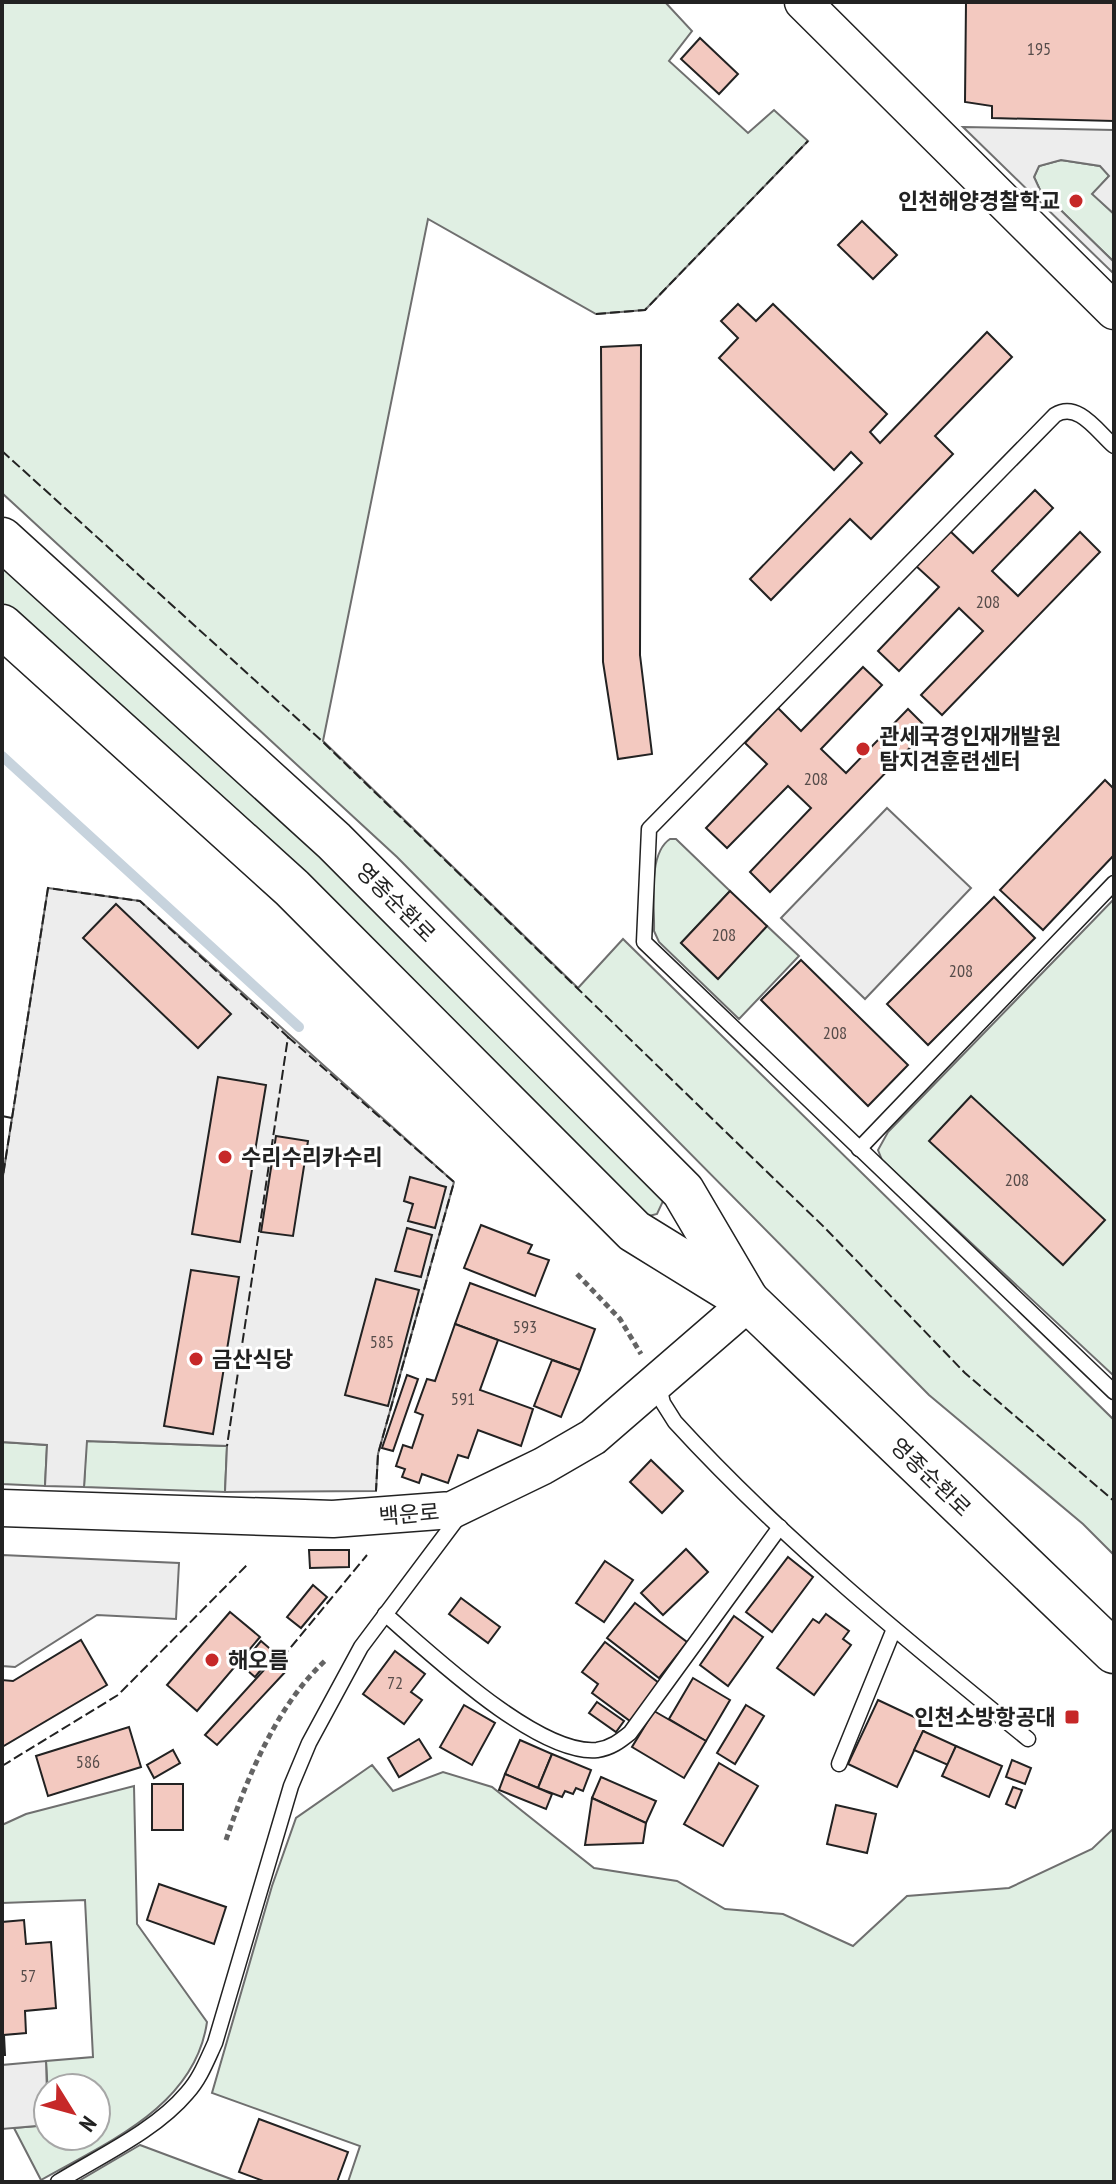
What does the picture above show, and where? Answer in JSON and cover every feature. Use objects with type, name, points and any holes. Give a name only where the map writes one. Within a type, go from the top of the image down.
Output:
[{"type":"main road","name":"영종순환로","points":[[2,539],[334,841],[683,1191],[749,1302]]},
{"type":"main road","name":"영종순환로","points":[[2,626],[292,888],[634,1231],[749,1302],[1114,1652]]},
{"type":"street","points":[[803,2],[1114,311]]},
{"type":"street","name":"백운로","points":[[2,1508],[333,1519],[427,1515],[469,1504],[593,1437],[749,1302]]},
{"type":"lane","points":[[1114,446],[1076,411],[1064,409],[1055,415],[649,829],[644,942],[1114,1392]]},
{"type":"lane","points":[[859,1149],[1114,883]]},
{"type":"lane","points":[[658,1382],[663,1403],[675,1422],[780,1527],[894,1629],[1028,1739]]},
{"type":"lane","points":[[58,2182],[172,2108],[202,2071],[215,2043],[291,1786],[332,1699],[385,1614],[469,1504]]},
{"type":"lane","points":[[385,1614],[488,1701],[555,1739],[574,1747],[596,1750],[614,1745],[630,1733],[780,1527]]},
{"type":"lane","points":[[839,1764],[894,1629]]},
{"type":"path","points":[[577,1274],[620,1319],[658,1382]]},
{"type":"path","points":[[226,1840],[260,1756],[289,1705],[329,1657]]},
{"type":"green space","points":[[2,2],[665,2],[692,31],[669,61],[748,133],[774,110],[808,141],[645,310],[596,314],[428,219],[323,741],[578,988],[623,939],[1114,1420],[1114,1555],[1083,1524],[929,1395],[397,857],[2,493]]},
{"type":"green space","points":[[1061,160],[1100,166],[1110,175],[1093,194],[1114,214],[1114,262],[1040,190],[1034,177],[1039,166]]},
{"type":"green space","points":[[2,559],[299,830],[664,1199],[657,1214],[649,1216],[639,1213],[314,890],[2,605]]},
{"type":"green space","points":[[670,839],[676,839],[730,891],[681,943],[717,978],[767,926],[799,956],[739,1019],[659,942],[654,931],[655,868],[663,846]]},
{"type":"green space","points":[[1114,899],[1114,1376],[882,1160],[878,1150],[888,1132]]},
{"type":"green space","points":[[86,1441],[227,1446],[225,1492],[84,1487]]},
{"type":"green space","points":[[2,1442],[47,1445],[45,1486],[2,1484]]},
{"type":"green space","points":[[372,1765],[393,1791],[443,1772],[492,1787],[594,1868],[677,1881],[725,1909],[783,1914],[853,1946],[907,1896],[1009,1888],[1092,1849],[1114,1828],[1114,2182],[348,2182],[360,2146],[212,2093],[272,1886],[296,1818]]},
{"type":"green space","points":[[134,1786],[137,1924],[207,2022],[199,2051],[185,2077],[167,2099],[145,2118],[112,2140],[112,2072],[47,2072],[46,2061],[93,2057],[85,1900],[2,1903],[2,1825],[26,1814]]},
{"type":"green space","points":[[32,2126],[32,2152],[92,2152],[41,2180],[14,2128]]},
{"type":"green space","points":[[140,2145],[239,2182],[77,2182]]},
{"type":"shaded area","points":[[963,127],[1114,130],[1114,214],[1092,194],[1109,176],[1100,166],[1061,160],[1039,166],[1034,177],[1040,190],[1114,262],[1114,274]]},
{"type":"shaded area","points":[[887,808],[971,888],[865,999],[781,918]]},
{"type":"shaded area","points":[[48,888],[140,901],[454,1182],[378,1454],[376,1491],[225,1492],[227,1446],[87,1441],[84,1487],[45,1486],[47,1445],[2,1442],[2,1182]]},
{"type":"shaded area","points":[[2,1555],[179,1563],[176,1619],[97,1615],[15,1667],[2,1666]]},
{"type":"shaded area","points":[[46,2061],[46,2072],[32,2072],[32,2126],[2,2129],[2,2065]]},
{"type":"building","points":[[966,2],[1114,2],[1114,121],[992,118],[992,106],[965,102]]},
{"type":"building","points":[[700,38],[738,74],[719,94],[681,59]]},
{"type":"building","points":[[862,221],[897,255],[873,279],[838,245]]},
{"type":"building","points":[[738,304],[756,321],[773,304],[887,414],[870,432],[880,443],[987,332],[1012,357],[935,436],[953,454],[871,539],[850,519],[771,600],[750,579],[862,463],[851,452],[834,470],[719,358],[738,338],[721,321]]},
{"type":"building","points":[[641,345],[640,655],[652,754],[618,759],[603,662],[601,347]]},
{"type":"building","points":[[1035,490],[1053,508],[992,571],[1018,596],[1080,532],[1100,552],[942,715],[921,695],[983,631],[959,608],[899,671],[878,651],[939,587],[916,566],[950,531],[973,553]]},
{"type":"building","points":[[863,667],[882,685],[821,749],[846,773],[908,709],[928,729],[770,892],[750,872],[811,808],[788,786],[727,848],[706,828],[767,764],[745,743],[778,708],[801,731]]},
{"type":"building","points":[[1105,780],[1114,789],[1114,855],[1043,930],[1000,890]]},
{"type":"building","points":[[730,891],[767,926],[718,979],[681,943]]},
{"type":"building","points":[[994,897],[1035,938],[928,1045],[887,1004]]},
{"type":"building","points":[[116,904],[231,1014],[198,1048],[83,938]]},
{"type":"building","points":[[801,960],[908,1065],[868,1106],[761,1000]]},
{"type":"building","points":[[218,1077],[266,1085],[240,1242],[192,1234]]},
{"type":"building","points":[[971,1096],[1105,1220],[1063,1265],[929,1141]]},
{"type":"building","points":[[276,1136],[308,1141],[293,1236],[261,1232]]},
{"type":"building","points":[[410,1177],[446,1187],[435,1228],[408,1221],[413,1204],[404,1201]]},
{"type":"building","points":[[481,1225],[532,1245],[528,1253],[549,1260],[535,1296],[464,1268]]},
{"type":"building","points":[[407,1228],[432,1235],[421,1277],[395,1271]]},
{"type":"building","points":[[191,1270],[239,1277],[213,1434],[164,1426]]},
{"type":"building","points":[[376,1279],[419,1290],[388,1406],[345,1395]]},
{"type":"building","points":[[470,1283],[595,1329],[580,1370],[455,1324]]},
{"type":"building","points":[[455,1324],[498,1340],[480,1390],[533,1409],[521,1446],[478,1430],[468,1458],[458,1455],[448,1483],[422,1474],[419,1483],[402,1477],[405,1469],[396,1466],[403,1445],[412,1448],[423,1415],[415,1412],[427,1379],[435,1381]]},
{"type":"building","points":[[552,1360],[580,1370],[561,1417],[534,1406]]},
{"type":"building","points":[[407,1375],[418,1379],[393,1451],[382,1448]]},
{"type":"building","points":[[651,1460],[683,1491],[662,1513],[630,1482]]},
{"type":"building","points":[[686,1549],[708,1572],[663,1615],[641,1593]]},
{"type":"building","points":[[309,1550],[349,1550],[349,1567],[310,1568]]},
{"type":"building","points":[[788,1557],[813,1577],[772,1632],[746,1612]]},
{"type":"building","points":[[605,1561],[633,1580],[604,1622],[576,1603]]},
{"type":"building","points":[[313,1585],[327,1597],[301,1628],[287,1617]]},
{"type":"building","points":[[461,1598],[500,1627],[488,1643],[449,1614]]},
{"type":"building","points":[[635,1603],[687,1642],[659,1678],[607,1638]]},
{"type":"building","points":[[230,1612],[260,1637],[197,1711],[167,1685]]},
{"type":"building","points":[[826,1614],[849,1631],[843,1639],[851,1645],[814,1695],[777,1668],[813,1619],[819,1623]]},
{"type":"building","points":[[734,1616],[763,1637],[728,1686],[700,1665]]},
{"type":"building","points":[[81,1640],[107,1685],[2,1747],[2,1680],[13,1681]]},
{"type":"building","points":[[261,1641],[275,1653],[255,1677],[241,1665]]},
{"type":"building","points":[[605,1642],[659,1683],[630,1721],[592,1693],[598,1684],[582,1672]]},
{"type":"building","points":[[395,1651],[425,1674],[411,1692],[422,1700],[404,1724],[363,1694]]},
{"type":"building","points":[[274,1659],[287,1670],[217,1745],[205,1735]]},
{"type":"building","points":[[693,1678],[730,1700],[706,1741],[669,1719]]},
{"type":"building","points":[[878,1700],[927,1723],[897,1787],[848,1764]]},
{"type":"building","points":[[597,1702],[624,1721],[616,1732],[589,1713]]},
{"type":"building","points":[[464,1705],[495,1723],[472,1765],[440,1747]]},
{"type":"building","points":[[746,1705],[764,1716],[735,1764],[717,1753]]},
{"type":"building","points":[[654,1711],[706,1741],[684,1778],[632,1747]]},
{"type":"building","points":[[129,1727],[141,1767],[48,1796],[36,1756]]},
{"type":"building","points":[[923,1731],[956,1746],[948,1765],[914,1750]]},
{"type":"building","points":[[419,1739],[431,1758],[399,1777],[388,1758]]},
{"type":"building","points":[[520,1740],[552,1754],[538,1788],[505,1774]]},
{"type":"building","points":[[956,1746],[1002,1766],[989,1797],[942,1776]]},
{"type":"building","points":[[173,1750],[180,1763],[154,1778],[147,1765]]},
{"type":"building","points":[[552,1754],[591,1770],[583,1791],[576,1788],[573,1794],[565,1791],[562,1797],[538,1788]]},
{"type":"building","points":[[1012,1760],[1031,1768],[1025,1784],[1006,1777]]},
{"type":"building","points":[[719,1763],[758,1786],[723,1846],[684,1824]]},
{"type":"building","points":[[505,1774],[552,1794],[546,1809],[499,1790]]},
{"type":"building","points":[[601,1777],[656,1801],[646,1823],[592,1798]]},
{"type":"building","points":[[152,1784],[183,1784],[183,1830],[152,1830]]},
{"type":"building","points":[[1013,1787],[1022,1790],[1015,1808],[1006,1804]]},
{"type":"building","points":[[592,1798],[646,1823],[643,1843],[585,1845]]},
{"type":"building","points":[[836,1805],[876,1814],[867,1853],[827,1844]]},
{"type":"building","points":[[159,1884],[226,1907],[214,1944],[147,1920]]},
{"type":"building","points":[[24,1920],[26,1944],[51,1942],[56,2008],[25,2011],[26,2033],[4,2035],[5,2055],[2,2055],[2,1922]]},
{"type":"building","points":[[259,2119],[348,2152],[337,2182],[266,2182],[239,2172]]},
{"type":"waterway","points":[[2,756],[299,1027]]},
{"type":"fence","points":[[596,314],[645,310],[808,141]]},
{"type":"fence","points":[[2,451],[323,742],[824,1227],[965,1373],[1114,1501]]},
{"type":"fence","points":[[12,1118],[48,888],[140,901],[288,1037],[227,1446]]},
{"type":"fence","points":[[288,1037],[454,1182],[378,1454],[376,1491]]},
{"type":"fence","points":[[2,1116],[12,1118],[2,1182]]},
{"type":"fence","points":[[282,1658],[367,1555]]},
{"type":"fence","points":[[2,1766],[118,1695],[249,1563]]},
{"type":"place","name":"인천해양경찰학교","points":[[1076,201]]},
{"type":"place","name":"관세국경인재개발원 탐지견훈련센터","points":[[863,749]]},
{"type":"place","name":"수리수리카수리","points":[[225,1157]]},
{"type":"place","name":"금산식당","points":[[196,1359]]},
{"type":"place","name":"해오름","points":[[212,1660]]},
{"type":"place","name":"인천소방항공대","points":[[1072,1717]]}]
